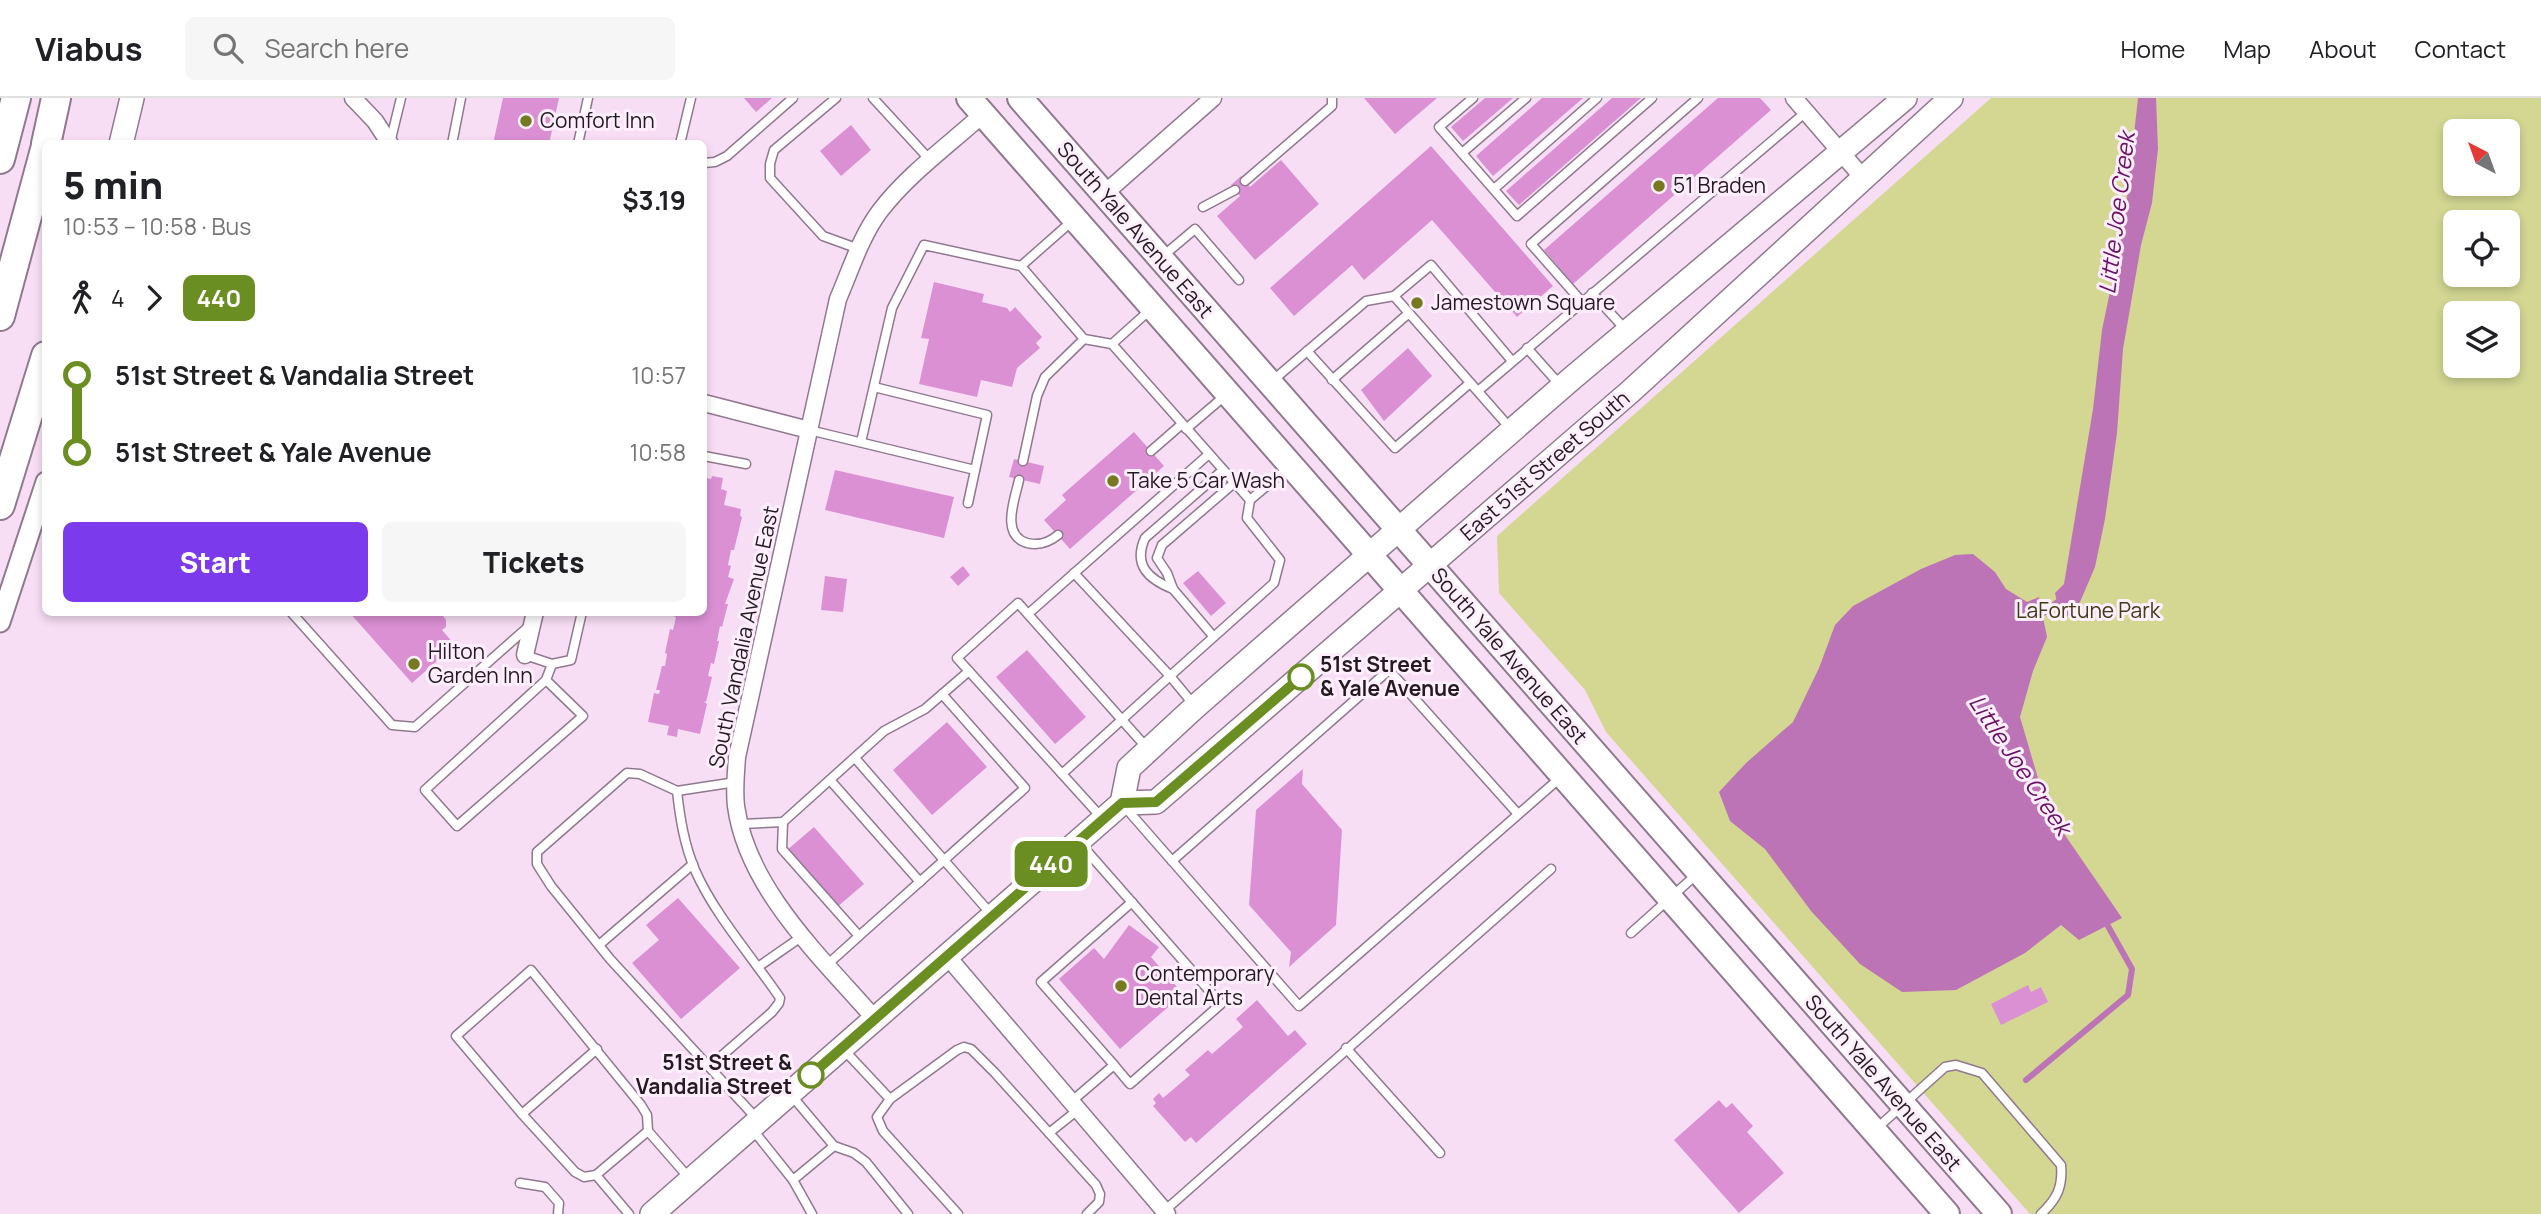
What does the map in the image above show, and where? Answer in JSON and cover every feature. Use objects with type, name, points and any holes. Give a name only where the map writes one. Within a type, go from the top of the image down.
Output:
[{"type":"highway","points":[[0,159],[16,98]]},
{"type":"highway","points":[[47,140],[57,98]]},
{"type":"highway","points":[[0,316],[42,160]]},
{"type":"highway","points":[[0,505],[42,369]]},
{"type":"main road","points":[[122,140],[132,98]]},
{"type":"main road","name":"South Yale Avenue East","points":[[1020,98],[1999,1214]]},
{"type":"main road","points":[[652,1214],[1122,803],[1129,768],[1195,707],[1562,387],[1905,98]]},
{"type":"main road","name":"East 51st Street South","points":[[1122,803],[1156,802],[1632,391],[1951,98]]},
{"type":"main road","name":"South Yale Avenue East","points":[[976,106],[1947,1214]]},
{"type":"main road","points":[[1075,219],[1104,194]]},
{"type":"street","points":[[354,98],[375,121],[387,140]]},
{"type":"street","points":[[1104,194],[1213,98]]},
{"type":"street","points":[[1794,98],[1864,178]]},
{"type":"street","name":"South Vandalia Avenue East","points":[[874,1019],[772,898],[746,847],[736,805],[737,757],[838,299],[859,249],[880,210],[931,161],[976,106]]},
{"type":"street","points":[[707,404],[809,430]]},
{"type":"street","points":[[0,622],[42,494]]},
{"type":"street","points":[[525,655],[534,618]]},
{"type":"street","points":[[947,956],[1164,1213]]},
{"type":"lane","points":[[391,140],[401,98]]},
{"type":"lane","points":[[453,140],[461,98]]},
{"type":"lane","points":[[580,140],[588,98]]},
{"type":"lane","points":[[681,140],[691,98]]},
{"type":"lane","points":[[707,163],[727,156],[793,98]]},
{"type":"lane","points":[[836,98],[774,150],[770,163],[770,178],[823,236],[859,249]]},
{"type":"lane","points":[[873,98],[931,161]]},
{"type":"lane","points":[[1245,181],[1332,106],[1332,98]]},
{"type":"lane","points":[[1473,98],[1439,127],[1517,216],[1651,98]]},
{"type":"lane","points":[[1462,153],[1526,98]]},
{"type":"lane","points":[[1494,189],[1597,98]]},
{"type":"lane","points":[[1582,302],[1531,244],[1698,98]]},
{"type":"lane","points":[[1478,391],[1806,111]]},
{"type":"lane","points":[[1203,207],[1235,190]]},
{"type":"lane","points":[[1021,266],[1075,219]]},
{"type":"lane","points":[[1161,259],[1195,229],[1239,280]]},
{"type":"lane","points":[[861,442],[892,308],[924,245],[1021,266],[1084,340],[1112,344],[1250,500]]},
{"type":"lane","points":[[1270,383],[1366,302],[1394,296],[1432,265],[1512,361]]},
{"type":"lane","points":[[1592,293],[1628,332]]},
{"type":"lane","points":[[1394,296],[1512,430]]},
{"type":"lane","points":[[1112,344],[1153,308]]},
{"type":"lane","points":[[1332,380],[1409,313]]},
{"type":"lane","points":[[1023,461],[1037,396],[1045,377],[1084,340]]},
{"type":"lane","points":[[1527,348],[1562,387]]},
{"type":"lane","points":[[1307,352],[1395,449],[1470,383]]},
{"type":"lane","points":[[874,387],[987,415],[968,503]]},
{"type":"lane","points":[[1152,451],[1228,393]]},
{"type":"lane","points":[[809,430],[975,470]]},
{"type":"lane","points":[[1028,614],[1209,454]]},
{"type":"lane","points":[[707,457],[746,464]]},
{"type":"lane","points":[[1062,774],[1274,583],[1280,560],[1247,518],[1250,500],[1292,465]]},
{"type":"lane","points":[[1173,589],[1157,583],[1142,564],[1140,551],[1145,538],[1223,470]]},
{"type":"lane","points":[[1019,480],[1011,520],[1014,534],[1022,541],[1033,544],[1043,544],[1058,535]]},
{"type":"lane","points":[[1213,636],[1173,589],[1157,558],[1162,545],[1234,482]]},
{"type":"lane","points":[[1074,573],[1170,676],[1195,707]]},
{"type":"lane","points":[[1103,819],[957,658],[1018,603],[1149,750]]},
{"type":"lane","points":[[295,616],[392,725],[415,727],[534,618]]},
{"type":"lane","points":[[525,655],[552,664],[570,660],[581,616]]},
{"type":"lane","points":[[546,680],[583,716],[457,826],[425,790],[546,680],[552,664]]},
{"type":"lane","points":[[1172,861],[1390,670],[1518,814]]},
{"type":"lane","points":[[741,824],[783,822],[884,732],[925,709],[969,671]]},
{"type":"lane","points":[[828,964],[1025,788],[942,694]]},
{"type":"lane","points":[[855,758],[993,915]]},
{"type":"lane","points":[[736,782],[677,790],[640,774],[627,773],[537,852],[537,864],[551,886],[599,945],[709,1066],[755,1124],[793,1180],[812,1214]]},
{"type":"lane","points":[[1122,803],[1299,1006],[1563,775]]},
{"type":"lane","points":[[830,780],[920,882]]},
{"type":"lane","points":[[677,790],[680,824],[694,864],[709,894],[780,998],[772,1012],[709,1066]]},
{"type":"lane","points":[[783,822],[782,849],[859,936]]},
{"type":"lane","points":[[1078,841],[1132,902],[1221,1004],[1130,1084],[1041,982],[1132,902]]},
{"type":"lane","points":[[599,945],[694,864]]},
{"type":"lane","points":[[1164,1213],[1346,1048],[1551,869]]},
{"type":"lane","points":[[1631,933],[1699,873]]},
{"type":"lane","points":[[758,967],[804,935]]},
{"type":"lane","points":[[648,1131],[596,1175],[584,1177],[575,1172],[522,1114],[456,1035],[531,970],[641,1105],[647,1115],[648,1131],[691,1180]]},
{"type":"lane","points":[[958,1214],[883,1130],[877,1117],[890,1100],[964,1047],[971,1049],[995,1073],[1096,1185],[1100,1194],[1099,1202],[1087,1214]]},
{"type":"lane","points":[[842,1048],[890,1100]]},
{"type":"lane","points":[[1346,1048],[1440,1153]]},
{"type":"lane","points":[[522,1114],[597,1049]]},
{"type":"lane","points":[[1049,1133],[1114,1065]]},
{"type":"lane","points":[[1874,1131],[1945,1067],[1956,1065],[1982,1073],[2061,1164],[2059,1192],[2040,1214]]},
{"type":"lane","points":[[790,1094],[834,1146],[854,1153],[866,1162],[908,1214]]},
{"type":"lane","points":[[793,1180],[834,1146]]},
{"type":"lane","points":[[596,1175],[629,1214]]},
{"type":"lane","points":[[520,1183],[545,1187],[559,1203],[558,1214]]},
{"type":"green space","name":"LaFortune Park","points":[[1991,98],[2541,98],[2541,1214],[2030,1214],[1606,732],[1585,690],[1499,593],[1497,536]]},
{"type":"water","points":[[2138,98],[2156,98],[2158,149],[2152,203],[2141,245],[2123,349],[2117,433],[2095,567],[2080,602],[2064,620],[2061,619],[2055,593],[2064,584],[2093,409],[2102,330],[2124,224]]},
{"type":"water","points":[[1973,554],[1995,572],[2006,589],[2027,602],[2039,597],[2047,637],[2033,671],[2020,717],[2047,809],[2122,918],[2079,940],[2061,925],[2025,953],[1956,990],[1902,992],[1860,964],[1811,911],[1765,849],[1730,821],[1719,792],[1746,763],[1793,722],[1819,668],[1835,625],[1853,606],[1921,569],[1955,555]]},
{"type":"building","name":"Comfort Inn","points":[[503,98],[559,98],[550,140],[494,140]]},
{"type":"building","points":[[744,98],[772,98],[756,112]]},
{"type":"building","points":[[1364,98],[1437,98],[1395,134]]},
{"type":"building","points":[[1485,98],[1513,98],[1463,141],[1451,127]]},
{"type":"building","points":[[1542,98],[1583,98],[1493,176],[1476,156]]},
{"type":"building","points":[[1612,98],[1641,98],[1519,205],[1506,191]]},
{"type":"building","points":[[1718,98],[1760,98],[1771,110],[1573,284],[1544,250]]},
{"type":"building","points":[[851,125],[871,150],[841,176],[820,151]]},
{"type":"building","points":[[1431,146],[1553,286],[1517,317],[1432,220],[1364,280],[1352,265],[1294,316],[1270,288]]},
{"type":"building","points":[[1281,160],[1319,204],[1255,260],[1217,216],[1240,196],[1231,185],[1241,176],[1250,187]]},
{"type":"building","points":[[934,282],[984,294],[982,302],[1007,308],[1010,312],[1015,307],[1042,337],[1036,343],[1040,348],[1017,368],[1012,387],[981,380],[977,397],[919,384],[929,339],[921,338]]},
{"type":"building","points":[[1408,348],[1432,376],[1384,421],[1361,390]]},
{"type":"building","name":"Take 5 Car Wash","points":[[1134,432],[1164,466],[1070,549],[1044,520],[1066,500],[1062,495]]},
{"type":"building","points":[[1014,459],[1044,466],[1040,484],[1009,477]]},
{"type":"building","points":[[835,470],[954,497],[944,538],[825,510]]},
{"type":"building","points":[[712,476],[723,478],[721,489],[727,491],[724,505],[741,509],[742,517],[728,565],[731,566],[728,577],[734,579],[725,604],[728,604],[722,627],[720,626],[714,664],[711,663],[708,676],[712,677],[706,702],[703,701],[707,704],[700,734],[678,729],[677,737],[667,735],[669,726],[648,722],[654,693],[659,694],[660,690],[656,690],[662,666],[665,666],[670,629],[673,630],[676,617],[673,616],[707,616],[707,478],[711,479]]},
{"type":"building","points":[[963,566],[970,575],[958,586],[950,577]]},
{"type":"building","points":[[1198,571],[1226,603],[1211,616],[1183,583]]},
{"type":"building","points":[[825,576],[847,579],[843,612],[821,610]]},
{"type":"building","name":"Hilton Garden Inn","points":[[353,616],[443,616],[446,627],[442,630],[455,645],[412,683]]},
{"type":"building","points":[[1027,650],[1086,717],[1055,744],[996,677]]},
{"type":"building","points":[[947,722],[987,767],[932,815],[893,770]]},
{"type":"building","points":[[1303,769],[1302,784],[1342,830],[1336,925],[1289,967],[1291,952],[1249,905],[1256,810]]},
{"type":"building","points":[[814,827],[864,884],[836,908],[786,851]]},
{"type":"building","points":[[678,898],[740,968],[681,1019],[632,963],[659,940],[646,925]]},
{"type":"building","name":"Contemporary Dental Arts","points":[[1129,925],[1159,947],[1151,957],[1183,994],[1120,1049],[1059,979],[1094,948],[1104,959]]},
{"type":"building","points":[[2028,985],[2031,992],[2041,987],[2048,1002],[2001,1025],[1991,1004]]},
{"type":"building","points":[[1257,1000],[1288,1036],[1295,1030],[1307,1044],[1196,1143],[1191,1137],[1185,1142],[1153,1106],[1156,1103],[1153,1099],[1159,1093],[1163,1098],[1190,1075],[1185,1070],[1208,1050],[1212,1054],[1243,1027],[1236,1019]]},
{"type":"building","points":[[1719,1100],[1726,1108],[1732,1103],[1753,1126],[1747,1132],[1784,1173],[1739,1213],[1674,1140]]},
{"type":"waterway","name":"Little Joe Creek","points":[[2038,617],[2063,598]]},
{"type":"waterway","name":"Little Joe Creek","points":[[2026,1080],[2128,995],[2132,969],[2104,919]]},
{"type":"bus line","name":"440","points":[[811,1075],[1122,803],[1156,802],[1301,677]]},
{"type":"place","name":"Comfort Inn","points":[[526,121]]},
{"type":"place","name":"51 Braden","points":[[1659,186]]},
{"type":"place","name":"Jamestown Square","points":[[1417,303]]},
{"type":"place","name":"Take 5 Car Wash","points":[[1113,481]]},
{"type":"place","name":"Hilton Garden Inn","points":[[414,664]]},
{"type":"place","name":"51st Street & Yale Avenue","points":[[1301,677]]},
{"type":"place","name":"Contemporary Dental Arts","points":[[1121,986]]},
{"type":"place","name":"51st Street & Vandalia Street","points":[[811,1075]]}]
